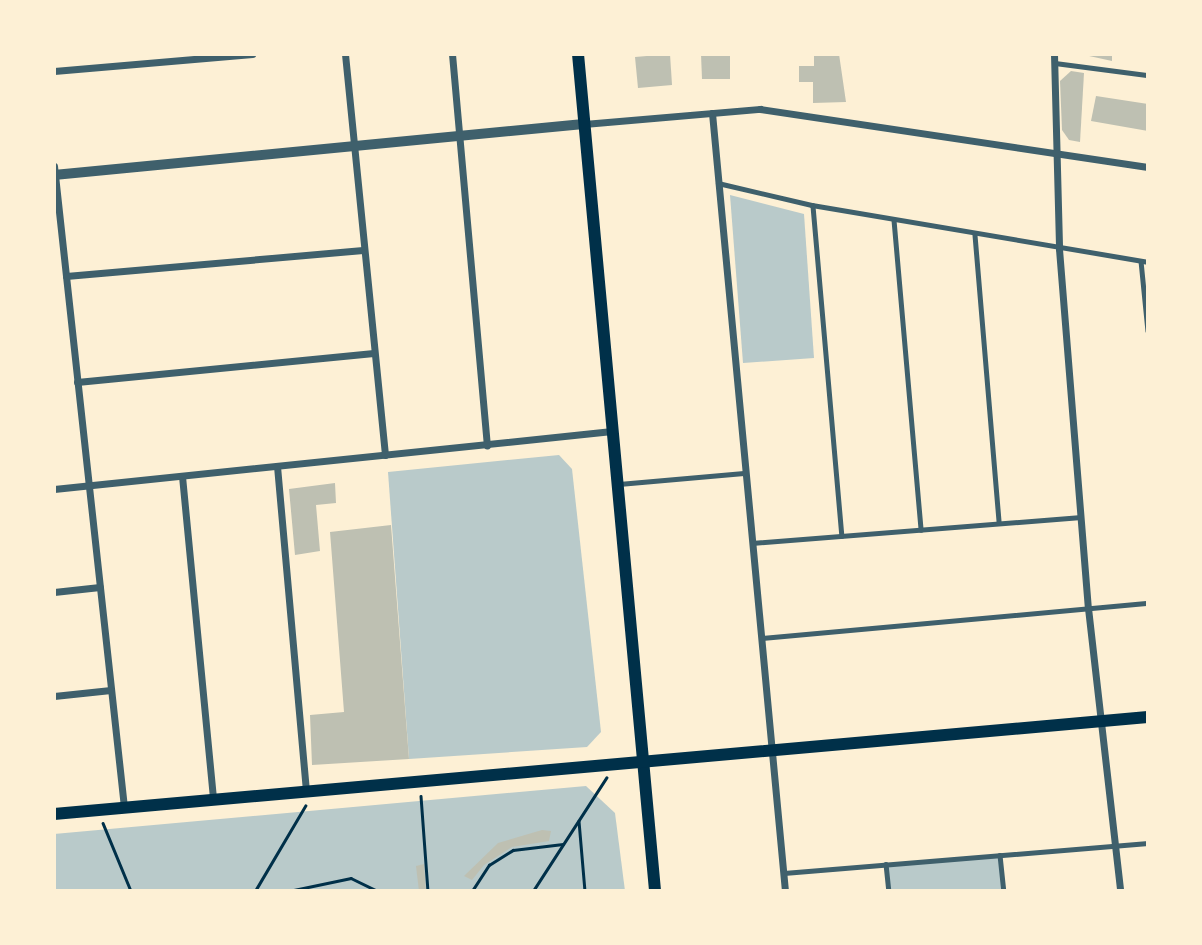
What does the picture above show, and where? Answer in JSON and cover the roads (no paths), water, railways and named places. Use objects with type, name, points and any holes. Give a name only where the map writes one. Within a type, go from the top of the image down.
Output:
[{"type":"main road","points":[[578,54],[655,891]]},
{"type":"main road","points":[[54,814],[1148,717]]},
{"type":"street","points":[[54,71],[253,54]]},
{"type":"street","points":[[345,54],[352,148],[385,455]]},
{"type":"street","points":[[452,54],[487,445]]},
{"type":"street","points":[[1054,58],[1059,249],[1088,608],[1104,720],[1121,891]]},
{"type":"street","points":[[55,175],[760,109],[1148,167]]},
{"type":"street","points":[[712,113],[785,891]]},
{"type":"street","points":[[54,166],[124,807]]},
{"type":"street","points":[[66,276],[363,250]]},
{"type":"street","points":[[77,382],[374,353]]},
{"type":"street","points":[[54,489],[612,431]]},
{"type":"street","points":[[277,466],[310,792]]},
{"type":"street","points":[[182,476],[213,800]]},
{"type":"street","points":[[54,592],[100,587]]},
{"type":"street","points":[[54,696],[111,690]]},
{"type":"lane","points":[[1054,58],[1148,75]]},
{"type":"lane","points":[[718,183],[894,220],[1148,262]]},
{"type":"lane","points":[[813,205],[842,536]]},
{"type":"lane","points":[[894,220],[921,530]]},
{"type":"lane","points":[[975,234],[999,523]]},
{"type":"lane","points":[[1141,261],[1148,331]]},
{"type":"lane","points":[[617,484],[744,472]]},
{"type":"lane","points":[[751,543],[1081,517]]},
{"type":"lane","points":[[760,638],[1148,603]]},
{"type":"lane","points":[[783,873],[1148,843]]},
{"type":"lane","points":[[1000,855],[1004,891]]},
{"type":"lane","points":[[886,864],[889,891]]}]
